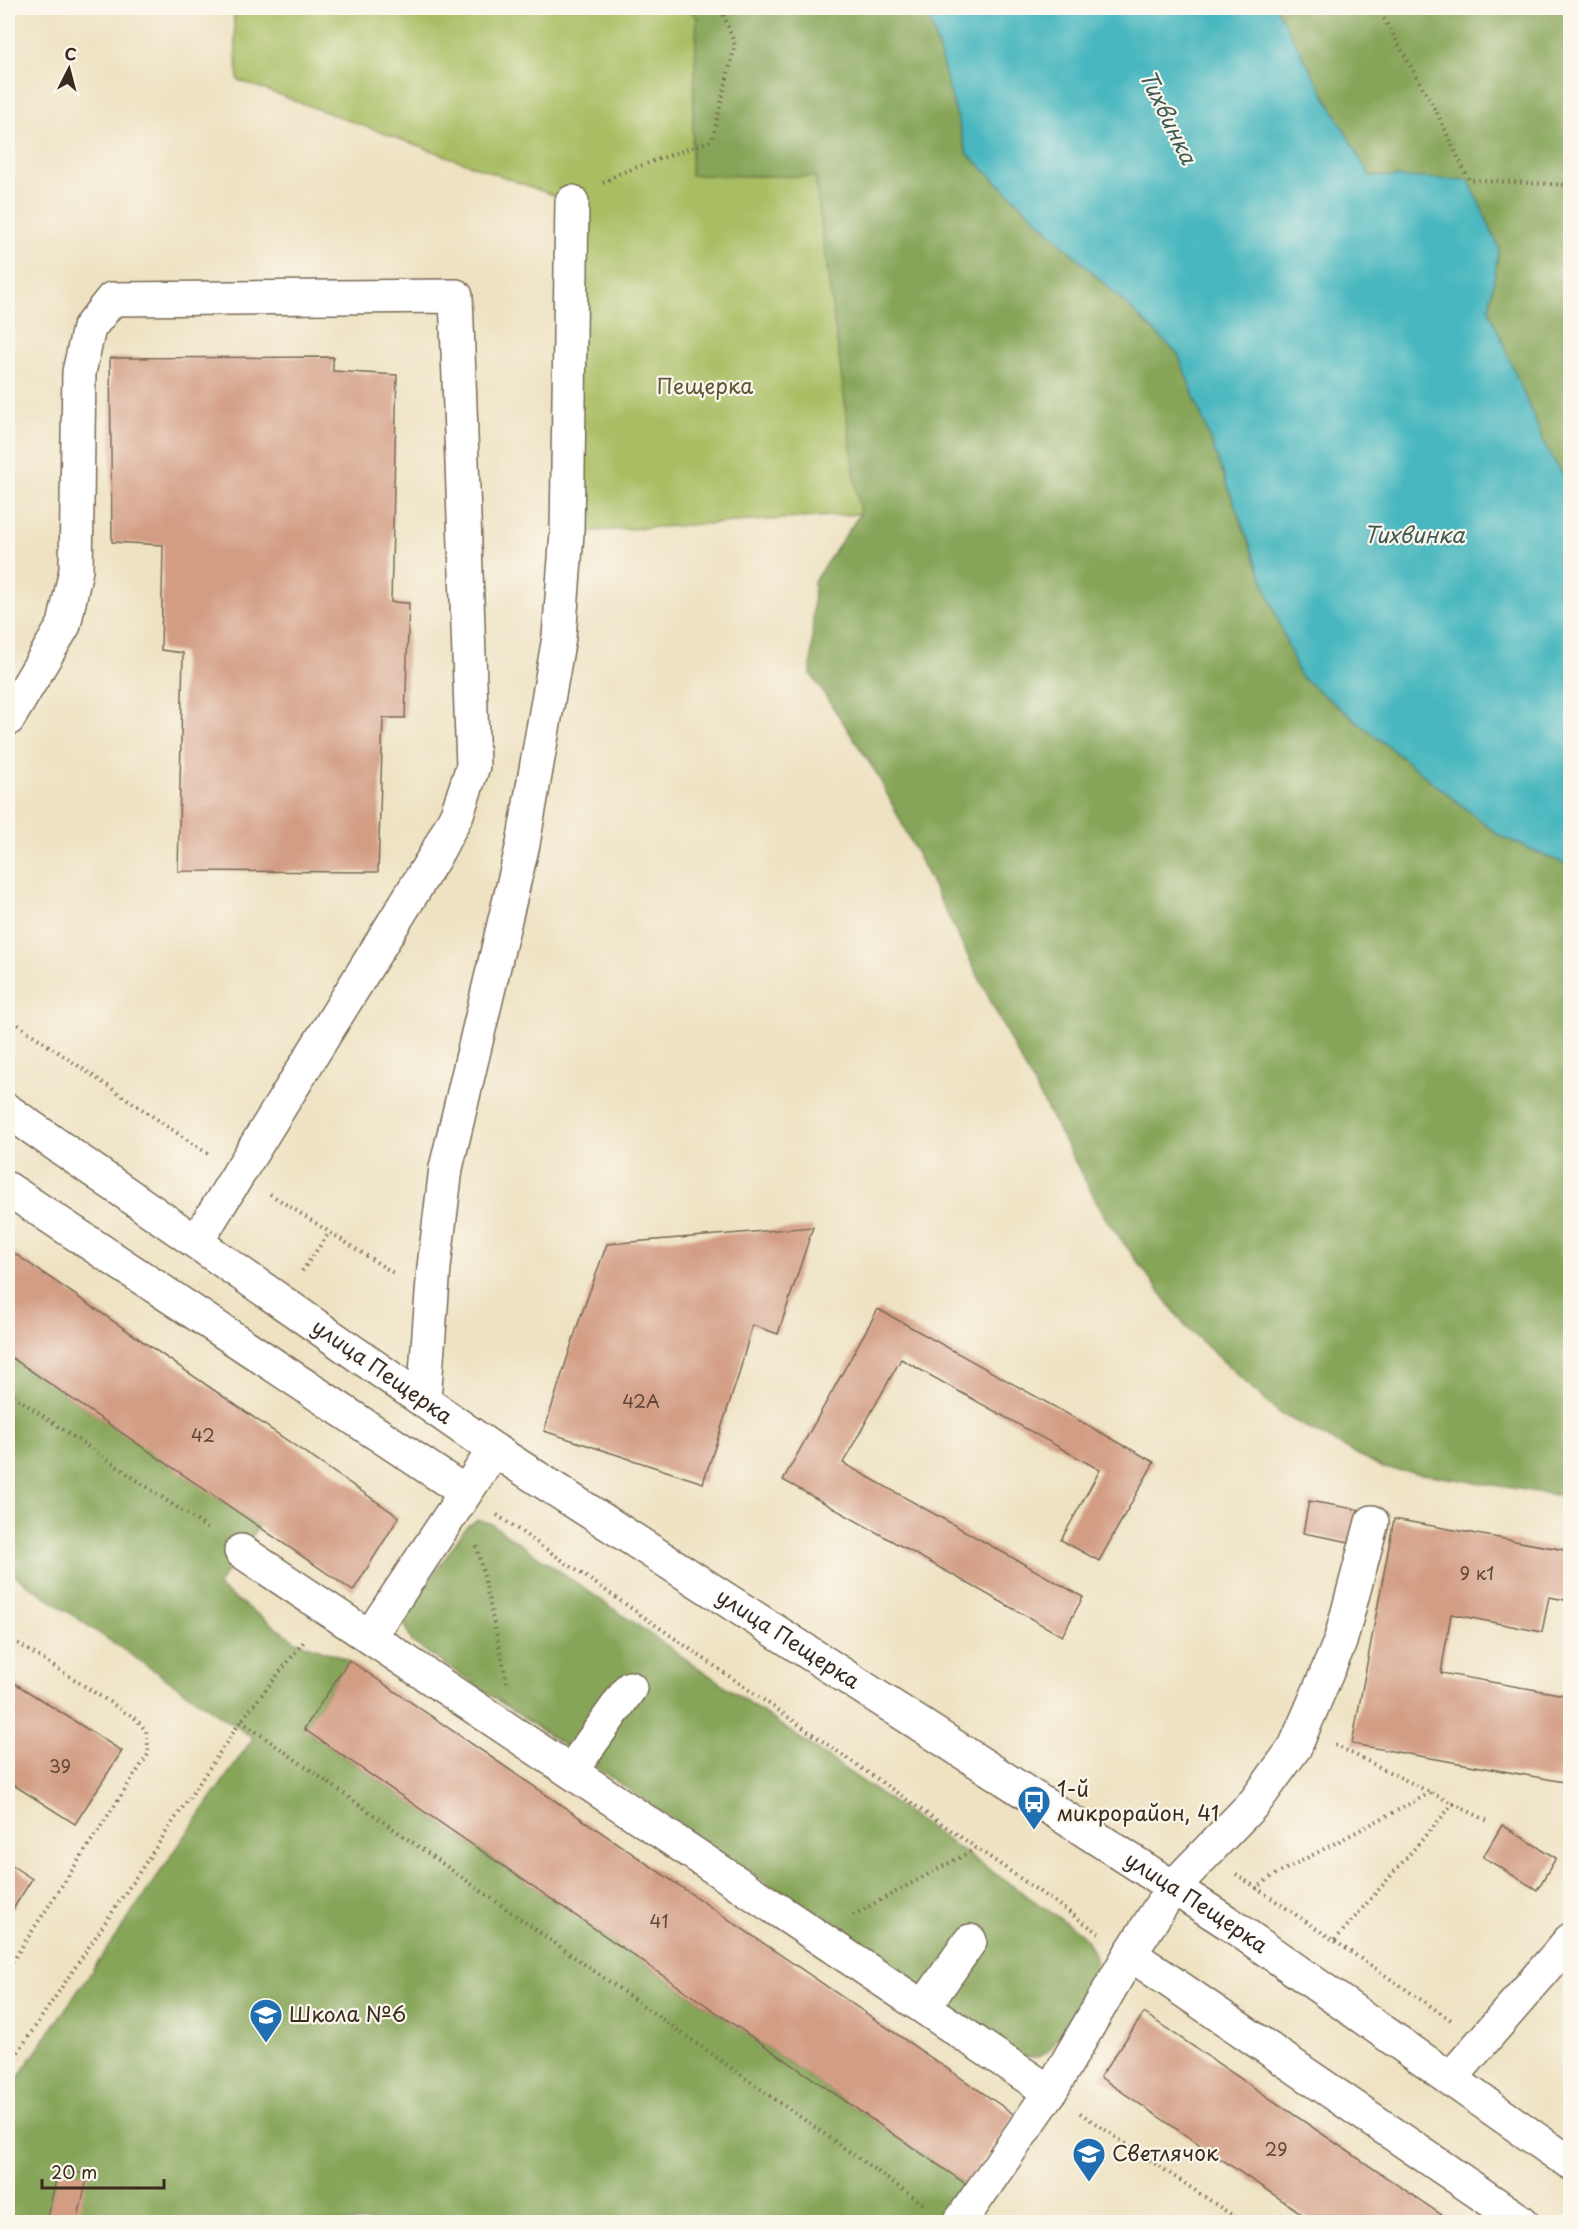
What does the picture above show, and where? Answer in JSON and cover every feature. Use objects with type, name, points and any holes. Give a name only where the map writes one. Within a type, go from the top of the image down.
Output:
[{"type":"street","points":[[424,1400],[434,1267],[446,1168],[523,844],[558,637],[567,533],[572,202]]},
{"type":"street","points":[[8,719],[64,625],[76,570],[80,372],[89,328],[112,299],[456,296],[473,766],[457,814],[435,856],[197,1241]]},
{"type":"street","name":"улица Пещерка","points":[[8,1111],[494,1450],[1230,1924],[1570,2163]]},
{"type":"street","points":[[8,1189],[465,1492]]},
{"type":"street","points":[[370,1636],[494,1450]]},
{"type":"street","points":[[960,2223],[1050,2092],[1130,1954],[1173,1887],[1255,1802],[1295,1747],[1340,1642],[1372,1522]]},
{"type":"street","points":[[241,1551],[1050,2092]]},
{"type":"street","points":[[571,1771],[630,1688]]},
{"type":"street","points":[[1451,2078],[1570,1940]]},
{"type":"street","points":[[924,2007],[970,1941]]},
{"type":"street","points":[[1130,1954],[1522,2223]]},
{"type":"path","points":[[572,202],[618,174],[712,140],[735,45],[721,8]]},
{"type":"path","points":[[1378,8],[1437,112],[1469,180],[1570,185]]},
{"type":"path","points":[[8,1392],[241,1551]]},
{"type":"path","points":[[465,1492],[518,1736]]},
{"type":"path","points":[[465,1492],[1130,1954]]},
{"type":"path","points":[[8,2067],[241,1721],[329,1610]]},
{"type":"path","points":[[8,1637],[136,1719],[146,1731],[149,1753],[8,1968]]},
{"type":"path","points":[[241,1721],[930,2209]]},
{"type":"path","points":[[1302,1729],[1488,1821]]},
{"type":"path","points":[[1230,1924],[1250,1893],[1269,1878],[1432,1792]]},
{"type":"path","points":[[1335,1940],[1454,1803]]},
{"type":"path","points":[[815,1935],[977,1848]]},
{"type":"path","points":[[1206,1853],[1482,2042]]},
{"type":"path","points":[[1050,2092],[1242,2223]]},
{"type":"green space","name":"Пещерка","points":[[233,8],[689,8],[697,18],[691,175],[815,176],[860,514],[567,533],[572,202],[238,80]]},
{"type":"green space","points":[[689,8],[927,8],[967,153],[1178,354],[1299,675],[1500,836],[1570,866],[1570,1497],[1383,1468],[1279,1413],[1186,1327],[1106,1219],[1011,1042],[877,774],[811,674],[814,581],[860,514],[815,177],[691,175],[697,18]]},
{"type":"green space","points":[[1276,8],[1570,8],[1570,485],[1548,452],[1489,310],[1499,248],[1469,181],[1370,176]]},
{"type":"green space","points":[[8,1355],[259,1526],[217,1586],[296,1641],[349,1660],[304,1729],[966,2184],[942,2222],[8,2222],[8,2092],[253,1738],[8,1571]]},
{"type":"green space","points":[[478,1520],[490,1523],[1082,1934],[1095,1959],[1094,1977],[1083,1999],[1048,2051],[1038,2057],[1022,2057],[412,1642],[405,1625],[410,1609],[467,1526]]},
{"type":"water","name":"Тихвинка","points":[[927,8],[1276,8],[1370,176],[1469,180],[1499,248],[1489,310],[1548,452],[1570,485],[1570,866],[1500,836],[1299,675],[1178,354],[967,153]]},
{"type":"building","points":[[333,357],[333,371],[397,375],[391,602],[409,603],[405,718],[383,718],[378,872],[178,871],[183,653],[161,650],[163,545],[112,542],[110,358]]},
{"type":"building","points":[[813,1227],[778,1334],[752,1325],[739,1374],[703,1483],[544,1431],[579,1321],[607,1244]]},
{"type":"building","points":[[8,1249],[399,1517],[353,1591],[8,1355]]},
{"type":"building","points":[[878,1309],[1154,1462],[1099,1561],[1061,1540],[1100,1470],[901,1359],[843,1463],[1083,1597],[1062,1636],[783,1480]]},
{"type":"building","points":[[1309,1501],[1361,1510],[1355,1543],[1303,1533]]},
{"type":"building","points":[[1394,1519],[1570,1551],[1570,1601],[1549,1597],[1542,1632],[1451,1614],[1441,1673],[1570,1696],[1570,1783],[1352,1744]]},
{"type":"building","points":[[349,1660],[1015,2115],[966,2184],[304,1729]]},
{"type":"building","points":[[8,1679],[122,1751],[75,1824],[9,1782],[8,1785]]},
{"type":"building","points":[[1502,1825],[1556,1858],[1537,1890],[1483,1857]]},
{"type":"building","points":[[8,1863],[32,1879],[8,1917]]},
{"type":"building","points":[[1144,2013],[1452,2222],[1314,2222],[1100,2077]]},
{"type":"building","points":[[59,2168],[88,2175],[77,2222],[46,2222]]},
{"type":"place","name":"1-й микрорайон, 41","points":[[1034,1831]]},
{"type":"place","name":"Школа №6","points":[[266,2044]]},
{"type":"place","name":"Светлячок","points":[[1089,2183]]}]
